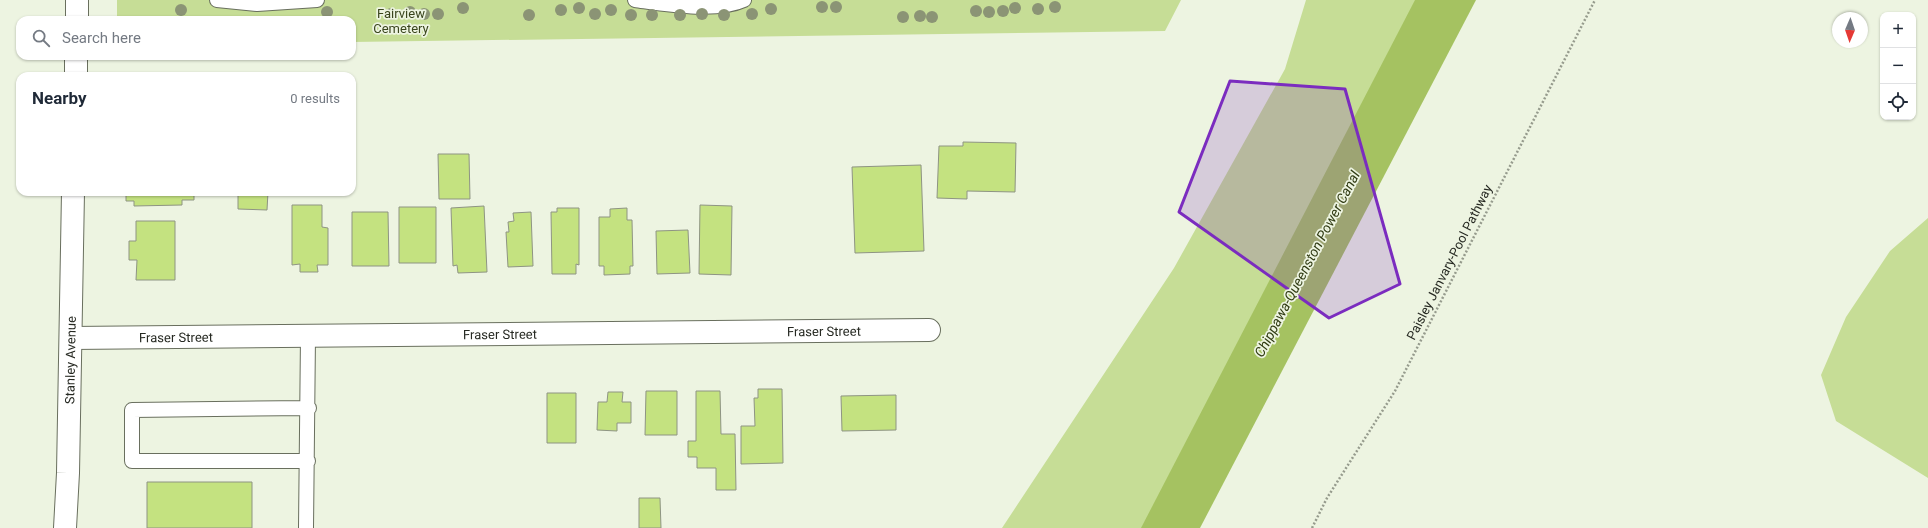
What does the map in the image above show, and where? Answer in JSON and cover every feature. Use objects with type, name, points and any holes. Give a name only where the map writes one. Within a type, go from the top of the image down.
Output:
[{"type":"street","points":[[77,0],[77,16]]},
{"type":"street","points":[[76,60],[76,72]]},
{"type":"street","name":"Stanley Avenue","points":[[65,528],[68,474],[74,196]]},
{"type":"street","name":"Fraser Street","points":[[71,338],[930,330]]},
{"type":"lane","points":[[217,0],[257,4],[317,0]]},
{"type":"lane","points":[[635,0],[696,6],[712,6],[744,0]]},
{"type":"lane","points":[[306,528],[309,408],[308,336]]},
{"type":"lane","points":[[308,461],[132,461],[132,410],[309,408]]},
{"type":"path","name":"Paisley Janvary-Pool Pathway","points":[[1312,528],[1327,498],[1394,391],[1595,0]]},
{"type":"highlighted area","points":[[1230,81],[1345,89],[1400,284],[1329,318],[1179,212]]},
{"type":"green space","name":"Fairview Cemetery","points":[[117,0],[1181,0],[1165,31],[356,42],[356,16],[117,16]]},
{"type":"green space","points":[[1306,0],[1425,0],[1147,528],[1002,528],[1174,268],[1285,69]]},
{"type":"green space","points":[[1928,218],[1928,478],[1836,421],[1821,375],[1846,317],[1890,251]]},
{"type":"water","name":"Chippawa-Queenston Power Canal","points":[[1415,0],[1476,0],[1200,528],[1141,528]]},
{"type":"building","points":[[963,142],[1016,143],[1015,192],[967,191],[967,199],[937,198],[939,146],[963,146]]},
{"type":"building","points":[[438,154],[469,154],[470,199],[439,199]]},
{"type":"building","points":[[921,165],[924,251],[855,253],[852,167]]},
{"type":"building","points":[[126,196],[194,196],[194,200],[182,200],[182,205],[134,206],[134,201],[126,201]]},
{"type":"building","points":[[238,196],[268,196],[267,210],[238,209]]},
{"type":"building","points":[[292,205],[322,205],[322,227],[328,228],[328,265],[317,265],[318,272],[300,272],[300,264],[292,265]]},
{"type":"building","points":[[700,205],[732,206],[731,275],[699,274]]},
{"type":"building","points":[[484,206],[487,272],[458,273],[457,265],[453,266],[451,208]]},
{"type":"building","points":[[399,207],[436,207],[436,263],[399,263]]},
{"type":"building","points":[[557,208],[579,208],[579,265],[576,264],[576,274],[552,274],[551,212],[557,212]]},
{"type":"building","points":[[627,208],[627,220],[632,220],[633,266],[630,266],[630,274],[604,275],[604,266],[599,266],[599,217],[610,217],[610,209]]},
{"type":"building","points":[[352,212],[388,212],[389,266],[352,266]]},
{"type":"building","points":[[531,212],[533,266],[508,267],[506,232],[509,232],[508,222],[514,221],[513,213]]},
{"type":"building","points":[[136,221],[175,221],[175,280],[136,280],[137,260],[129,260],[129,241],[136,241]]},
{"type":"building","points":[[688,230],[690,273],[657,274],[656,231]]},
{"type":"building","points":[[758,389],[782,389],[783,463],[741,464],[741,426],[755,426],[754,398],[758,398]]},
{"type":"building","points":[[646,391],[677,391],[677,435],[645,435]]},
{"type":"building","points":[[696,391],[720,391],[721,434],[735,434],[736,490],[716,490],[716,468],[697,468],[697,457],[688,457],[688,441],[696,441]]},
{"type":"building","points":[[608,392],[623,392],[622,402],[631,402],[631,423],[617,423],[617,431],[597,430],[598,402],[607,402]]},
{"type":"building","points":[[547,393],[576,393],[576,443],[547,443]]},
{"type":"building","points":[[896,395],[896,430],[842,431],[841,396]]},
{"type":"building","points":[[147,482],[252,482],[252,528],[147,528]]},
{"type":"building","points":[[639,498],[660,498],[661,528],[639,528]]}]
